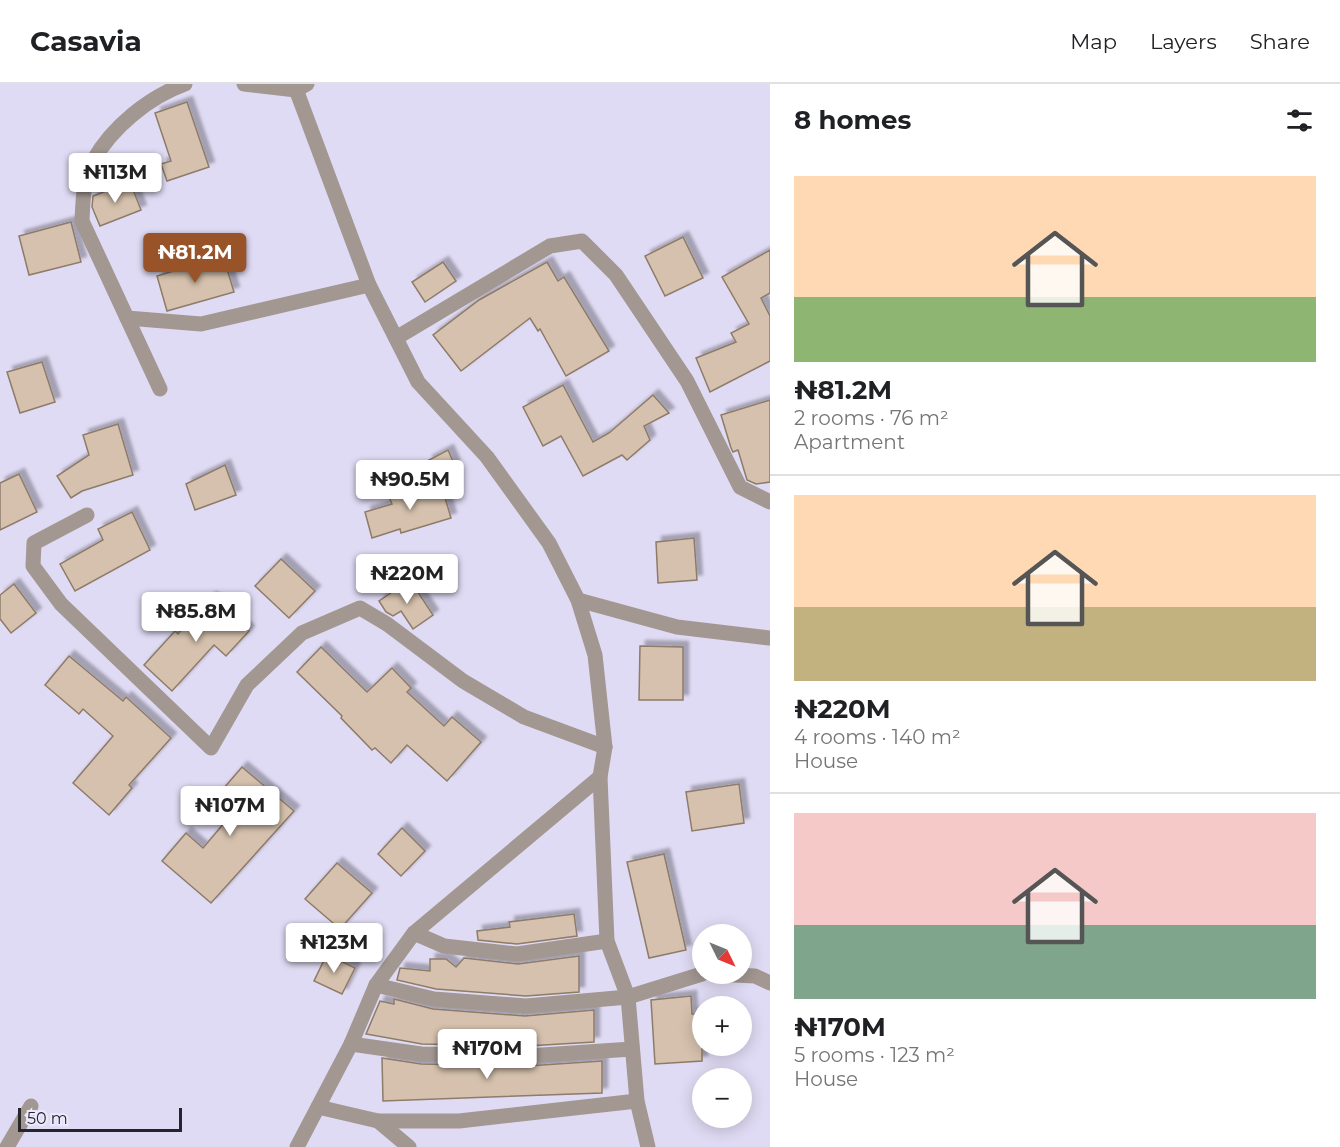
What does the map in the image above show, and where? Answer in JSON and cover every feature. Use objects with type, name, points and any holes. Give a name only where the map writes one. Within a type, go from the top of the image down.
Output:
[{"type":"street","points":[[160,389],[82,221],[83,191],[92,162],[120,126],[162,92],[185,84]]},
{"type":"street","points":[[244,84],[299,86],[369,285],[418,382],[487,457],[549,543],[578,600],[595,656],[605,747],[600,777],[607,941],[628,998],[637,1101],[648,1147]]},
{"type":"street","points":[[396,338],[550,246],[582,240],[615,275],[687,381],[740,487],[770,502]]},
{"type":"street","points":[[127,318],[201,324],[369,285]]},
{"type":"street","points":[[87,515],[34,543],[33,566],[61,604],[211,748],[247,686],[302,633],[360,608],[387,624],[463,681],[524,717],[605,747]]},
{"type":"street","points":[[578,600],[677,627],[769,638]]},
{"type":"street","points":[[297,1147],[351,1044],[376,985],[414,933],[600,777]]},
{"type":"street","points":[[414,933],[444,946],[518,954],[607,941]]},
{"type":"street","points":[[752,976],[770,983]]},
{"type":"street","points":[[376,985],[434,999],[526,1006],[628,998],[692,977]]},
{"type":"street","points":[[351,1044],[421,1054],[527,1056],[632,1049]]},
{"type":"street","points":[[318,1107],[378,1121],[459,1121],[637,1101]]},
{"type":"street","points":[[7,1147],[31,1106]]},
{"type":"street","points":[[378,1121],[409,1147]]},
{"type":"building","points":[[187,102],[209,167],[167,181],[161,164],[171,161],[155,113]]},
{"type":"building","points":[[130,182],[141,210],[100,226],[92,207],[93,196]]},
{"type":"building","points":[[71,222],[81,262],[29,275],[19,236]]},
{"type":"building","points":[[683,237],[703,278],[665,296],[645,256]]},
{"type":"building","points":[[770,250],[770,293],[761,298],[770,316],[770,361],[710,392],[696,358],[736,342],[731,333],[749,324],[722,277]]},
{"type":"building","points":[[223,256],[234,292],[167,311],[157,276]]},
{"type":"building","points":[[443,262],[456,281],[425,302],[412,282]]},
{"type":"building","points":[[547,262],[558,281],[564,277],[609,351],[566,376],[540,329],[538,331],[530,318],[461,371],[433,335],[479,300]]},
{"type":"building","points":[[42,362],[55,402],[20,413],[7,372]]},
{"type":"building","points":[[563,385],[593,442],[609,433],[653,395],[669,413],[644,426],[650,440],[627,460],[622,455],[583,476],[561,436],[543,446],[523,407]]},
{"type":"building","points":[[770,400],[770,482],[756,484],[747,480],[738,450],[733,452],[731,448],[721,415]]},
{"type":"building","points":[[118,424],[133,475],[82,491],[71,498],[57,476],[89,455],[83,435]]},
{"type":"building","points":[[448,450],[455,466],[435,476],[427,461]]},
{"type":"building","points":[[225,465],[236,495],[195,510],[186,484]]},
{"type":"building","points":[[19,474],[37,512],[0,530],[0,483]]},
{"type":"building","points":[[440,481],[451,518],[401,533],[400,529],[372,538],[365,512],[392,504],[389,497]]},
{"type":"building","points":[[132,512],[150,550],[75,591],[60,564],[103,540],[98,529]]},
{"type":"building","points":[[694,538],[697,580],[658,583],[656,542]]},
{"type":"building","points":[[281,559],[315,591],[289,618],[255,586]]},
{"type":"building","points":[[410,580],[433,615],[413,629],[401,611],[393,616],[386,612],[379,601]]},
{"type":"building","points":[[14,584],[36,613],[11,633],[0,619],[0,595]]},
{"type":"building","points":[[211,597],[249,631],[226,656],[214,645],[172,691],[144,665],[175,631],[178,634]]},
{"type":"building","points":[[640,646],[683,647],[683,700],[639,700]]},
{"type":"building","points":[[321,647],[367,692],[392,668],[411,688],[407,692],[444,726],[452,717],[481,742],[447,781],[407,745],[391,763],[375,748],[372,750],[341,718],[342,716],[297,672]]},
{"type":"building","points":[[69,656],[123,701],[126,697],[171,738],[129,785],[132,788],[109,815],[73,783],[113,736],[83,709],[79,714],[45,685]]},
{"type":"building","points":[[242,767],[294,811],[211,903],[162,861],[186,833],[203,848],[236,809],[218,795]]},
{"type":"building","points":[[739,784],[744,823],[692,831],[686,792]]},
{"type":"building","points":[[402,828],[425,851],[401,876],[378,854]]},
{"type":"building","points":[[664,854],[686,950],[649,958],[627,862]]},
{"type":"building","points":[[337,863],[372,893],[340,929],[305,899]]},
{"type":"building","points":[[574,914],[577,936],[517,944],[478,940],[477,931],[510,927],[509,922]]},
{"type":"building","points":[[327,954],[355,968],[342,994],[314,981]]},
{"type":"building","points":[[579,956],[579,992],[526,996],[436,989],[397,980],[400,968],[430,971],[430,959],[446,959],[456,967],[464,958],[518,964]]},
{"type":"building","points":[[691,996],[692,1056],[702,1056],[702,1061],[655,1064],[651,1000]]},
{"type":"building","points":[[394,999],[433,1009],[525,1016],[594,1010],[594,1042],[527,1046],[422,1044],[366,1034],[380,1001],[394,1004]]},
{"type":"building","points":[[382,1058],[421,1064],[527,1066],[602,1061],[602,1093],[383,1101]]}]
